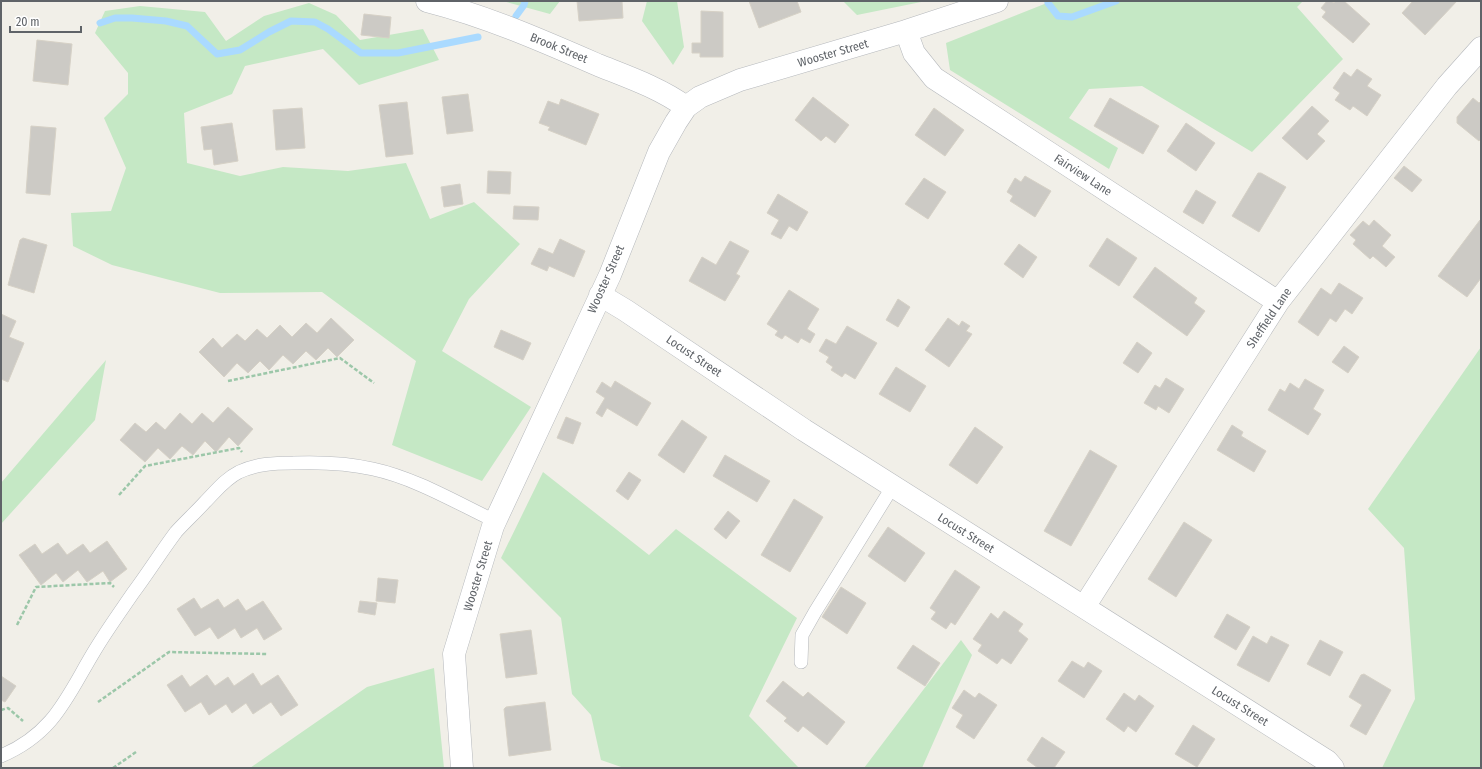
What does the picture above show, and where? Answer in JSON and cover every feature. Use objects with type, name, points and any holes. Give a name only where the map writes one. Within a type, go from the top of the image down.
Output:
[{"type":"street","name":"Brook Street","points":[[428,1],[458,9],[550,44],[661,91],[686,107]]},
{"type":"street","name":"Wooster Street","points":[[462,768],[454,654],[495,521],[610,275],[659,152],[686,107],[700,97],[740,80],[906,31],[997,1]]},
{"type":"street","name":"Fairview Lane","points":[[906,31],[914,53],[934,78],[1278,302]]},
{"type":"street","name":"Sheffield Lane","points":[[1084,607],[1278,302],[1447,86],[1481,48]]},
{"type":"street","name":"Locust Street","points":[[600,295],[625,310],[804,430],[1327,761],[1333,768]]},
{"type":"lane","points":[[1,756],[39,734],[56,715],[74,688],[102,638],[177,531],[227,480],[238,472],[253,466],[273,463],[318,462],[348,464],[375,469],[423,487],[495,521]]},
{"type":"lane","points":[[802,662],[802,635],[893,486]]},
{"type":"path","points":[[228,381],[340,358],[374,383]]},
{"type":"path","points":[[119,495],[145,466],[239,448],[253,466]]},
{"type":"path","points":[[17,625],[36,587],[110,583],[126,603]]},
{"type":"path","points":[[98,702],[169,652],[267,654]]},
{"type":"path","points":[[1,710],[8,708],[39,734]]},
{"type":"path","points":[[113,768],[136,752]]},
{"type":"green space","points":[[503,1],[560,1],[550,14]]},
{"type":"green space","points":[[647,1],[677,1],[684,47],[673,65],[642,21]]},
{"type":"green space","points":[[843,1],[926,1],[857,15]]},
{"type":"green space","points":[[1052,1],[1303,1],[1297,7],[1343,59],[1252,152],[1142,86],[1089,89],[1069,118],[1118,148],[1109,169],[950,70],[946,43]]},
{"type":"green space","points":[[309,3],[336,15],[360,40],[423,29],[439,60],[359,85],[323,49],[245,66],[232,94],[184,113],[187,163],[240,176],[283,167],[348,171],[406,163],[430,219],[474,202],[520,244],[469,299],[442,351],[531,407],[482,481],[392,445],[416,361],[322,292],[220,293],[112,265],[73,246],[71,213],[111,211],[126,168],[104,118],[128,94],[128,73],[95,33],[105,11],[140,6],[205,12],[226,41],[264,16]]},
{"type":"green space","points":[[1481,347],[1481,768],[1382,768],[1415,699],[1404,548],[1368,509]]},
{"type":"green space","points":[[106,360],[95,420],[1,524],[1,483]]},
{"type":"green space","points":[[543,472],[649,555],[676,529],[797,618],[749,716],[799,768],[624,768],[601,760],[591,715],[572,694],[561,618],[501,558]]},
{"type":"green space","points":[[961,640],[972,655],[922,768],[864,768]]},
{"type":"green space","points":[[434,668],[444,768],[250,768],[367,687]]},
{"type":"building","points":[[577,1],[622,1],[623,18],[579,21]]},
{"type":"building","points":[[749,1],[797,1],[801,12],[759,28]]},
{"type":"building","points":[[1327,1],[1334,3],[1336,1],[1344,1],[1370,24],[1353,43],[1322,17],[1326,12],[1321,8]]},
{"type":"building","points":[[1413,1],[1457,1],[1425,35],[1402,13]]},
{"type":"building","points":[[701,11],[723,12],[723,57],[700,57],[700,53],[692,53],[692,43],[701,43]]},
{"type":"building","points":[[364,14],[391,17],[389,38],[361,35]]},
{"type":"building","points":[[37,40],[72,44],[68,85],[33,81]]},
{"type":"building","points":[[1357,69],[1372,79],[1367,86],[1381,95],[1367,116],[1353,106],[1350,110],[1335,100],[1340,93],[1333,88],[1344,72],[1351,77]]},
{"type":"building","points":[[468,94],[473,131],[447,134],[442,97]]},
{"type":"building","points":[[813,97],[849,125],[835,143],[826,136],[821,141],[795,120]]},
{"type":"building","points":[[1110,98],[1159,126],[1143,154],[1094,126]]},
{"type":"building","points":[[1473,98],[1479,103],[1481,101],[1481,139],[1479,141],[1457,123],[1457,117]]},
{"type":"building","points":[[561,99],[599,114],[586,145],[548,130],[550,127],[539,123],[548,101],[559,105]]},
{"type":"building","points":[[407,102],[413,154],[386,157],[379,105]]},
{"type":"building","points":[[1312,106],[1329,121],[1317,134],[1325,141],[1307,160],[1282,138]]},
{"type":"building","points":[[302,108],[305,148],[276,150],[273,110]]},
{"type":"building","points":[[934,108],[964,130],[945,156],[915,135]]},
{"type":"building","points":[[232,123],[238,161],[214,165],[212,149],[204,150],[201,127]]},
{"type":"building","points":[[1186,123],[1215,143],[1196,171],[1167,151]]},
{"type":"building","points":[[31,126],[56,128],[50,195],[26,193]]},
{"type":"building","points":[[1404,166],[1422,180],[1412,192],[1394,178]]},
{"type":"building","points":[[488,171],[511,172],[510,194],[487,193]]},
{"type":"building","points":[[1258,173],[1261,173],[1286,187],[1259,232],[1232,216]]},
{"type":"building","points":[[1025,176],[1051,191],[1035,217],[1010,201],[1013,196],[1007,192],[1015,178],[1021,182]]},
{"type":"building","points":[[924,178],[946,192],[928,219],[905,204]]},
{"type":"building","points":[[460,184],[463,204],[444,207],[441,187]]},
{"type":"building","points":[[1196,190],[1216,202],[1203,224],[1183,212]]},
{"type":"building","points":[[778,194],[808,212],[797,231],[789,226],[781,239],[771,234],[779,220],[767,213]]},
{"type":"building","points":[[514,206],[539,207],[538,220],[513,219]]},
{"type":"building","points":[[1374,220],[1391,235],[1382,246],[1395,257],[1386,267],[1373,256],[1370,259],[1353,244],[1356,240],[1350,235],[1363,221],[1369,226]]},
{"type":"building","points":[[1480,220],[1481,278],[1467,297],[1438,276]]},
{"type":"building","points":[[23,238],[47,245],[34,293],[8,285],[20,240]]},
{"type":"building","points":[[1107,238],[1137,258],[1119,286],[1089,266]]},
{"type":"building","points":[[560,239],[585,251],[574,277],[549,266],[547,271],[531,264],[539,248],[553,254]]},
{"type":"building","points":[[730,241],[749,251],[736,274],[740,276],[725,301],[689,281],[702,257],[716,265]]},
{"type":"building","points":[[1019,244],[1037,257],[1023,278],[1004,264]]},
{"type":"building","points":[[1155,267],[1197,298],[1194,303],[1205,311],[1187,336],[1133,297]]},
{"type":"building","points":[[1339,283],[1363,298],[1352,314],[1345,309],[1336,322],[1330,318],[1318,336],[1298,322],[1321,288],[1331,295]]},
{"type":"building","points":[[789,290],[819,309],[807,329],[815,334],[810,343],[801,338],[798,343],[785,335],[782,339],[775,335],[778,331],[767,324]]},
{"type":"building","points":[[898,299],[910,307],[898,327],[886,320]]},
{"type":"building","points":[[1,314],[16,321],[9,337],[24,343],[8,382],[1,379]]},
{"type":"building","points":[[331,318],[354,340],[337,357],[328,348],[316,360],[306,351],[293,364],[283,355],[269,370],[260,361],[248,373],[237,363],[224,377],[199,352],[213,338],[222,348],[237,334],[245,341],[257,329],[267,338],[280,325],[292,337],[306,323],[317,333]]},
{"type":"building","points":[[948,318],[959,326],[962,321],[970,326],[966,331],[972,334],[949,367],[925,350]]},
{"type":"building","points":[[847,326],[877,343],[855,379],[845,373],[842,377],[831,370],[833,367],[826,362],[829,357],[819,351],[826,339],[836,344]]},
{"type":"building","points":[[501,330],[531,343],[523,360],[494,347]]},
{"type":"building","points":[[1137,342],[1152,353],[1138,373],[1123,363]]},
{"type":"building","points":[[1344,346],[1359,357],[1348,373],[1332,362]]},
{"type":"building","points":[[896,367],[926,386],[910,412],[879,394]]},
{"type":"building","points":[[1166,378],[1184,389],[1169,413],[1158,406],[1156,410],[1144,403],[1155,385],[1160,388]]},
{"type":"building","points":[[1305,379],[1324,390],[1313,409],[1321,414],[1308,435],[1268,410],[1280,389],[1285,392],[1290,383],[1299,389]]},
{"type":"building","points":[[615,381],[651,403],[637,426],[607,408],[602,417],[596,413],[605,398],[596,392],[602,382],[611,388]]},
{"type":"building","points":[[228,407],[253,429],[238,446],[229,437],[216,452],[205,441],[193,455],[182,446],[170,459],[158,448],[145,462],[120,440],[135,423],[146,432],[156,422],[165,430],[180,413],[192,424],[202,413],[213,423]]},
{"type":"building","points":[[566,417],[581,423],[573,444],[557,438]]},
{"type":"building","points":[[682,420],[707,437],[684,473],[658,455]]},
{"type":"building","points":[[1232,425],[1243,432],[1241,436],[1266,451],[1254,472],[1217,450]]},
{"type":"building","points":[[975,427],[1003,447],[977,484],[949,465]]},
{"type":"building","points":[[1090,450],[1117,466],[1071,546],[1044,531]]},
{"type":"building","points":[[725,455],[770,481],[757,502],[713,476]]},
{"type":"building","points":[[629,472],[641,480],[628,500],[616,491]]},
{"type":"building","points":[[794,499],[823,517],[790,572],[761,555]]},
{"type":"building","points":[[728,511],[740,521],[726,539],[714,529]]},
{"type":"building","points":[[1184,522],[1212,540],[1176,597],[1148,579]]},
{"type":"building","points":[[888,527],[925,553],[905,582],[868,556]]},
{"type":"building","points":[[107,541],[127,569],[110,582],[103,571],[87,582],[78,570],[63,582],[56,573],[41,585],[19,555],[35,544],[42,554],[58,543],[67,555],[83,544],[90,553]]},
{"type":"building","points":[[955,570],[980,587],[955,625],[951,622],[946,629],[931,619],[936,612],[930,608]]},
{"type":"building","points":[[378,578],[398,580],[395,603],[376,601]]},
{"type":"building","points":[[841,587],[866,603],[847,634],[822,617]]},
{"type":"building","points":[[194,598],[201,609],[218,599],[224,608],[238,599],[246,611],[263,601],[282,629],[264,640],[257,628],[241,638],[235,628],[218,639],[210,627],[195,636],[177,609]]},
{"type":"building","points":[[360,601],[377,603],[375,615],[358,612]]},
{"type":"building","points":[[1004,611],[1023,624],[1018,631],[1028,639],[1011,664],[1002,658],[997,664],[978,651],[982,645],[973,639],[991,613],[998,619]]},
{"type":"building","points":[[1227,614],[1250,627],[1236,650],[1214,637]]},
{"type":"building","points":[[531,630],[537,674],[506,678],[500,634]]},
{"type":"building","points":[[1253,636],[1267,644],[1271,636],[1289,645],[1269,682],[1237,665]]},
{"type":"building","points":[[1320,640],[1343,652],[1330,676],[1307,664]]},
{"type":"building","points":[[913,645],[940,663],[925,686],[897,668]]},
{"type":"building","points":[[1072,661],[1084,668],[1088,662],[1102,671],[1084,698],[1058,681]]},
{"type":"building","points":[[253,673],[261,686],[278,675],[298,705],[281,716],[271,702],[253,714],[246,703],[232,713],[226,704],[209,715],[201,702],[185,712],[167,685],[182,675],[190,687],[207,675],[215,686],[228,677],[234,686]]},
{"type":"building","points":[[1364,674],[1391,690],[1366,735],[1350,726],[1362,705],[1349,697],[1361,675]]},
{"type":"building","points":[[1,676],[16,686],[5,702],[1,700]]},
{"type":"building","points":[[783,681],[803,697],[808,692],[845,722],[827,745],[803,726],[798,732],[784,721],[787,718],[766,701]]},
{"type":"building","points":[[964,690],[975,698],[979,693],[997,705],[974,739],[956,727],[963,715],[952,708]]},
{"type":"building","points":[[1124,693],[1135,701],[1139,695],[1154,706],[1136,732],[1128,726],[1124,732],[1106,719]]},
{"type":"building","points":[[545,702],[551,750],[509,756],[504,709],[506,707]]},
{"type":"building","points":[[1193,725],[1215,739],[1197,767],[1175,754]]},
{"type":"building","points":[[1042,737],[1065,752],[1054,768],[1038,768],[1027,760]]},
{"type":"waterway","points":[[516,16],[524,5],[525,1]]},
{"type":"waterway","points":[[1048,3],[1058,16],[1072,17],[1116,1]]},
{"type":"waterway","points":[[100,23],[115,18],[132,18],[166,21],[187,26],[217,54],[240,50],[269,32],[291,21],[315,22],[328,29],[361,53],[398,53],[478,37]]}]
